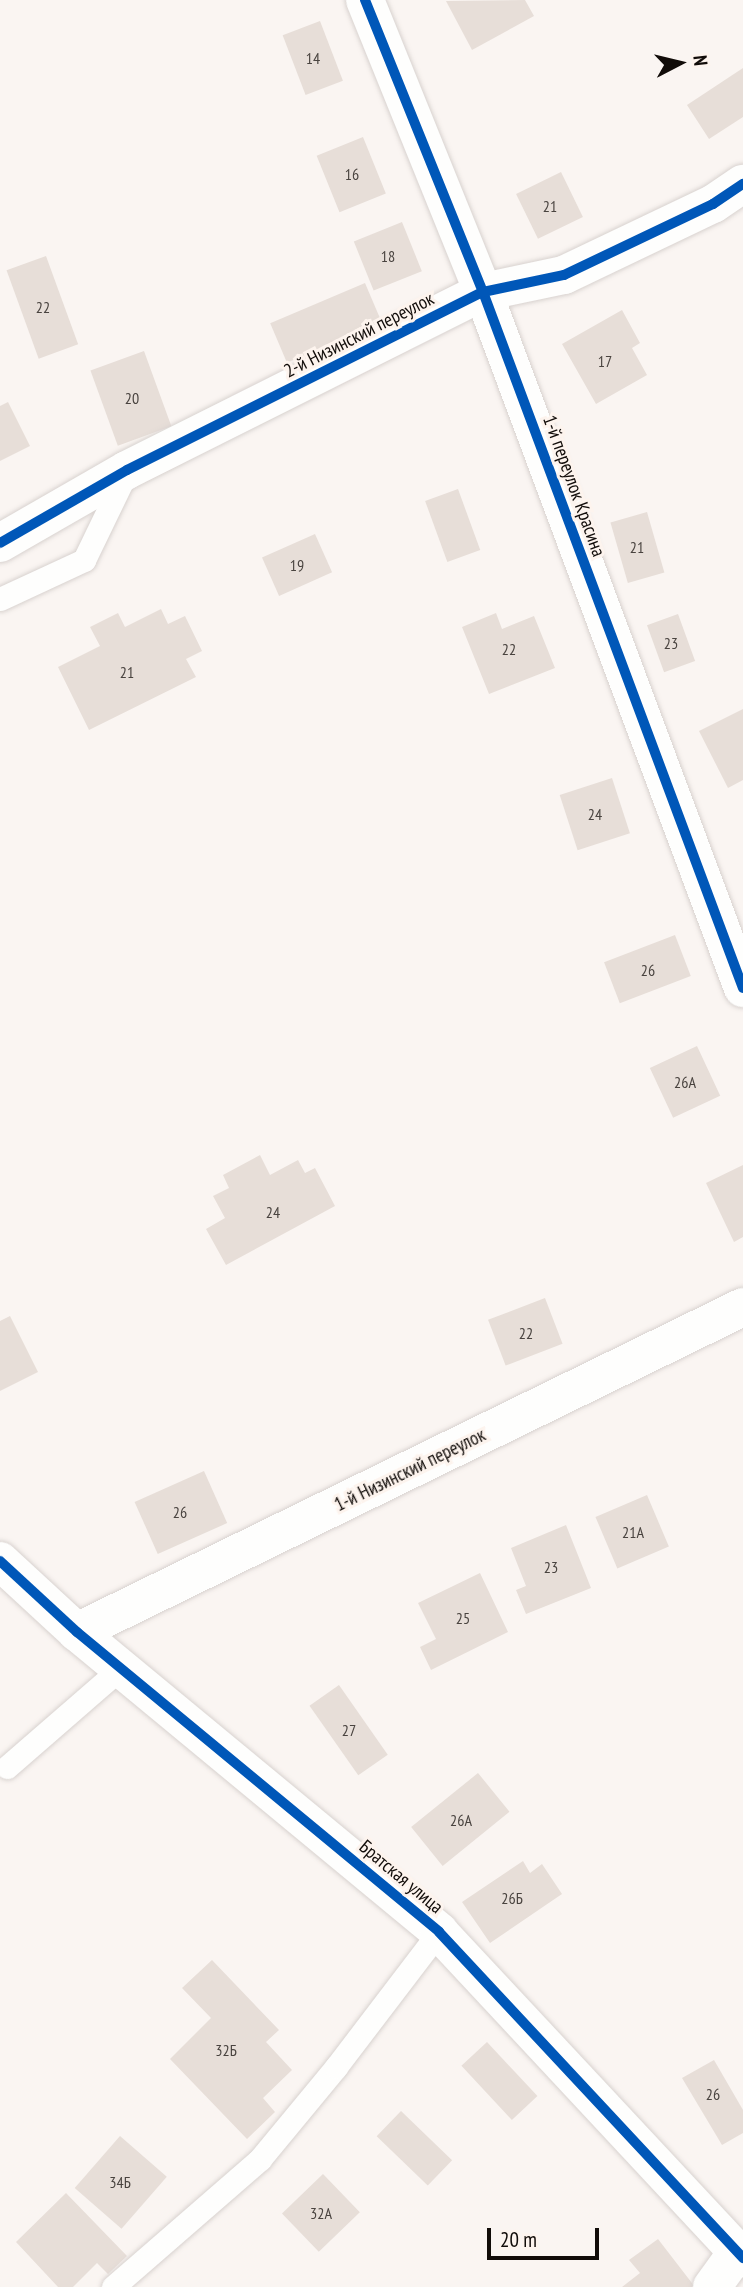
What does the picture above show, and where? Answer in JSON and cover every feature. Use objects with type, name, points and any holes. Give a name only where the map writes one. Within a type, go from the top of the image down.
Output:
[{"type":"street","name":"1-й переулок Красина","points":[[365,0],[483,292],[743,988]]},
{"type":"street","name":"2-й Низинский переулок","points":[[0,543],[127,470],[483,292],[564,275],[713,204],[743,184]]},
{"type":"street","name":"1-й Низинский переулок","points":[[77,1632],[743,1307]]},
{"type":"street","name":"Братская улица","points":[[0,1561],[77,1632],[439,1932],[740,2255],[712,2287]]},
{"type":"lane","points":[[0,599],[84,560],[127,470]]},
{"type":"lane","points":[[7,1767],[121,1668]]},
{"type":"lane","points":[[113,2287],[261,2159],[336,2067],[439,1932]]},
{"type":"building","points":[[525,0],[534,16],[472,50],[446,1]]},
{"type":"building","points":[[320,21],[343,81],[306,95],[283,35]]},
{"type":"building","points":[[743,68],[743,117],[709,139],[687,105]]},
{"type":"building","points":[[363,137],[386,194],[339,212],[317,156]]},
{"type":"building","points":[[561,172],[583,217],[538,239],[516,194]]},
{"type":"building","points":[[402,222],[422,271],[374,291],[354,241]]},
{"type":"building","points":[[46,256],[78,344],[39,359],[7,270]]},
{"type":"building","points":[[365,283],[382,323],[287,363],[270,323]]},
{"type":"building","points":[[622,310],[640,343],[632,348],[647,375],[596,404],[562,344]]},
{"type":"building","points":[[144,351],[171,426],[118,446],[90,370]]},
{"type":"building","points":[[8,402],[30,446],[0,461],[0,406]]},
{"type":"building","points":[[458,489],[480,550],[447,562],[425,501]]},
{"type":"building","points":[[647,512],[664,573],[628,583],[610,522]]},
{"type":"building","points":[[315,534],[332,572],[279,596],[262,558]]},
{"type":"building","points":[[161,609],[168,624],[185,616],[202,651],[186,659],[196,677],[89,730],[58,667],[100,646],[90,627],[118,613],[125,627]]},
{"type":"building","points":[[496,613],[502,629],[534,616],[555,668],[489,694],[462,627]]},
{"type":"building","points":[[678,614],[695,661],[664,672],[647,625]]},
{"type":"building","points":[[743,709],[743,780],[728,788],[699,731]]},
{"type":"building","points":[[612,778],[630,833],[578,850],[560,795]]},
{"type":"building","points":[[675,935],[691,976],[620,1003],[604,962]]},
{"type":"building","points":[[697,1046],[720,1096],[673,1118],[650,1068]]},
{"type":"building","points":[[260,1155],[270,1175],[298,1160],[305,1173],[315,1168],[335,1206],[226,1265],[206,1229],[225,1218],[213,1196],[229,1188],[223,1175]]},
{"type":"building","points":[[743,1165],[743,1237],[734,1242],[706,1183]]},
{"type":"building","points":[[545,1298],[563,1344],[506,1366],[488,1320]]},
{"type":"building","points":[[10,1316],[38,1372],[0,1391],[0,1321]]},
{"type":"building","points":[[204,1471],[227,1523],[158,1554],[135,1502]]},
{"type":"building","points":[[647,1495],[669,1547],[617,1568],[595,1517]]},
{"type":"building","points":[[566,1525],[591,1588],[526,1614],[516,1590],[526,1586],[511,1548]]},
{"type":"building","points":[[480,1573],[508,1632],[431,1670],[420,1647],[436,1639],[418,1603]]},
{"type":"building","points":[[339,1685],[388,1755],[358,1775],[310,1706]]},
{"type":"building","points":[[478,1773],[509,1812],[443,1866],[411,1827]]},
{"type":"building","points":[[523,1861],[530,1873],[542,1864],[562,1894],[490,1943],[462,1902]]},
{"type":"building","points":[[212,1960],[279,2030],[266,2042],[292,2070],[263,2098],[275,2112],[247,2139],[170,2059],[211,2018],[182,1988]]},
{"type":"building","points":[[487,2042],[537,2096],[512,2120],[461,2066]]},
{"type":"building","points":[[714,2060],[743,2110],[743,2133],[722,2145],[682,2078]]},
{"type":"building","points":[[401,2111],[452,2160],[428,2185],[377,2136]]},
{"type":"building","points":[[120,2136],[167,2177],[122,2229],[75,2188]]},
{"type":"building","points":[[323,2174],[360,2212],[319,2252],[282,2214]]},
{"type":"building","points":[[66,2193],[127,2256],[108,2274],[97,2263],[73,2287],[58,2287],[16,2242]]},
{"type":"building","points":[[658,2239],[695,2287],[622,2287],[640,2273],[629,2260]]},
{"type":"cycle path","points":[[365,0],[483,292],[743,988]]},
{"type":"cycle path","points":[[0,543],[127,470],[483,292],[564,275],[713,204],[743,184]]},
{"type":"cycle path","points":[[0,1561],[77,1632],[439,1932],[743,2258]]}]
